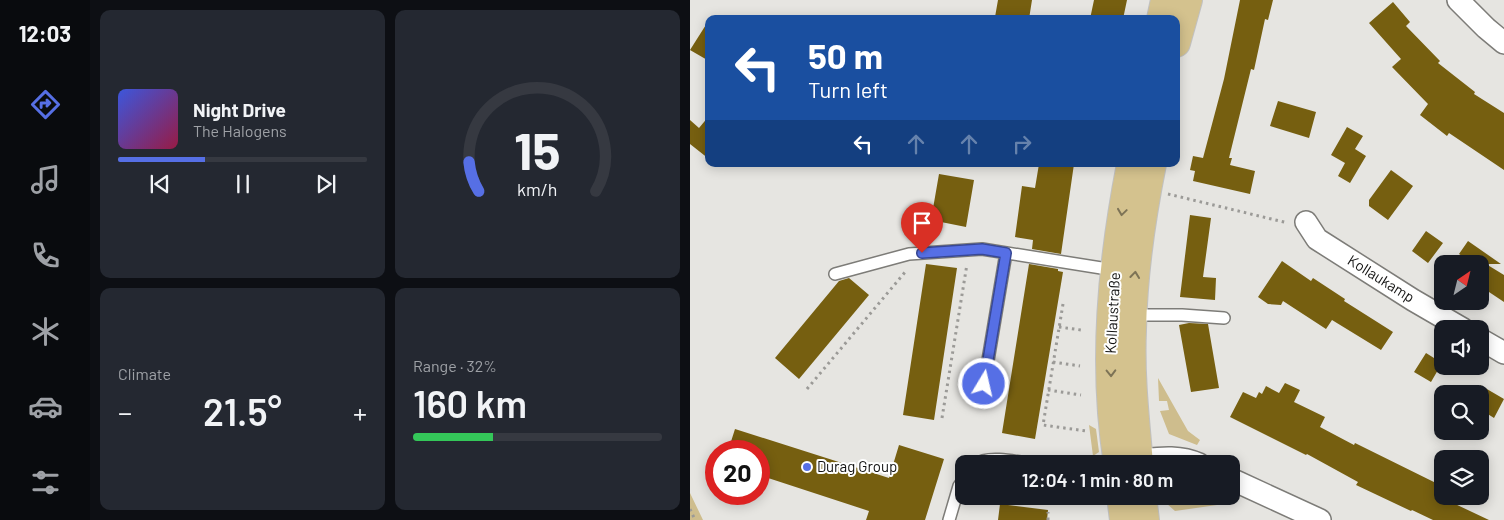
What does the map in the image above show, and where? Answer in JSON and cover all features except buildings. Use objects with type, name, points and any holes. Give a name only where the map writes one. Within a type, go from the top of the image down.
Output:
[{"type":"main road","points":[[1162,15],[1165,0]]},
{"type":"main road","points":[[1180,29],[1188,0]]},
{"type":"main road","name":"Kollaustraße","points":[[1129,455],[1111,398],[1110,327],[1114,270],[1130,167]]},
{"type":"main road","name":"Kollaustraße","points":[[1132,455],[1133,315],[1136,270],[1149,176]]},
{"type":"main road","points":[[1122,505],[1124,520]]},
{"type":"main road","points":[[1143,505],[1145,520]]},
{"type":"street","points":[[1458,0],[1504,43]]},
{"type":"street","name":"Kollaukamp","points":[[1306,222],[1318,239],[1447,320]]},
{"type":"street","points":[[1489,344],[1504,353]]},
{"type":"street","points":[[1240,483],[1320,520]]},
{"type":"lane","points":[[834,274],[909,254],[982,249],[1114,270]]},
{"type":"lane","points":[[981,402],[1006,253]]},
{"type":"lane","points":[[1133,315],[1182,315],[1224,318]]},
{"type":"lane","points":[[949,520],[955,500]]},
{"type":"path","points":[[1149,176],[1287,223],[1306,222]]},
{"type":"path","points":[[942,418],[969,250]]},
{"type":"path","points":[[807,388],[922,253]]},
{"type":"path","points":[[1063,304],[1043,425],[1086,431]]},
{"type":"path","points":[[1059,327],[1081,330]]},
{"type":"path","points":[[1053,362],[1080,366]]},
{"type":"path","points":[[1048,390],[1081,394]]},
{"type":"path","points":[[690,508],[696,520]]},
{"type":"path","points":[[1048,512],[1048,520]]},
{"type":"shaded area","points":[[1158,378],[1188,431],[1200,440],[1197,445],[1169,434],[1160,411],[1169,410],[1167,401],[1159,401]]},
{"type":"shaded area","points":[[1089,425],[1096,429],[1099,452],[1093,455]]},
{"type":"shaded area","points":[[690,493],[703,520],[690,520]]},
{"type":"shaded area","points":[[1168,505],[1217,505],[1175,511]]},
{"type":"place","name":"Durag Group","points":[[807,467]]},
{"type":"route","points":[[922,253],[982,249],[1006,253],[984,384]]}]
